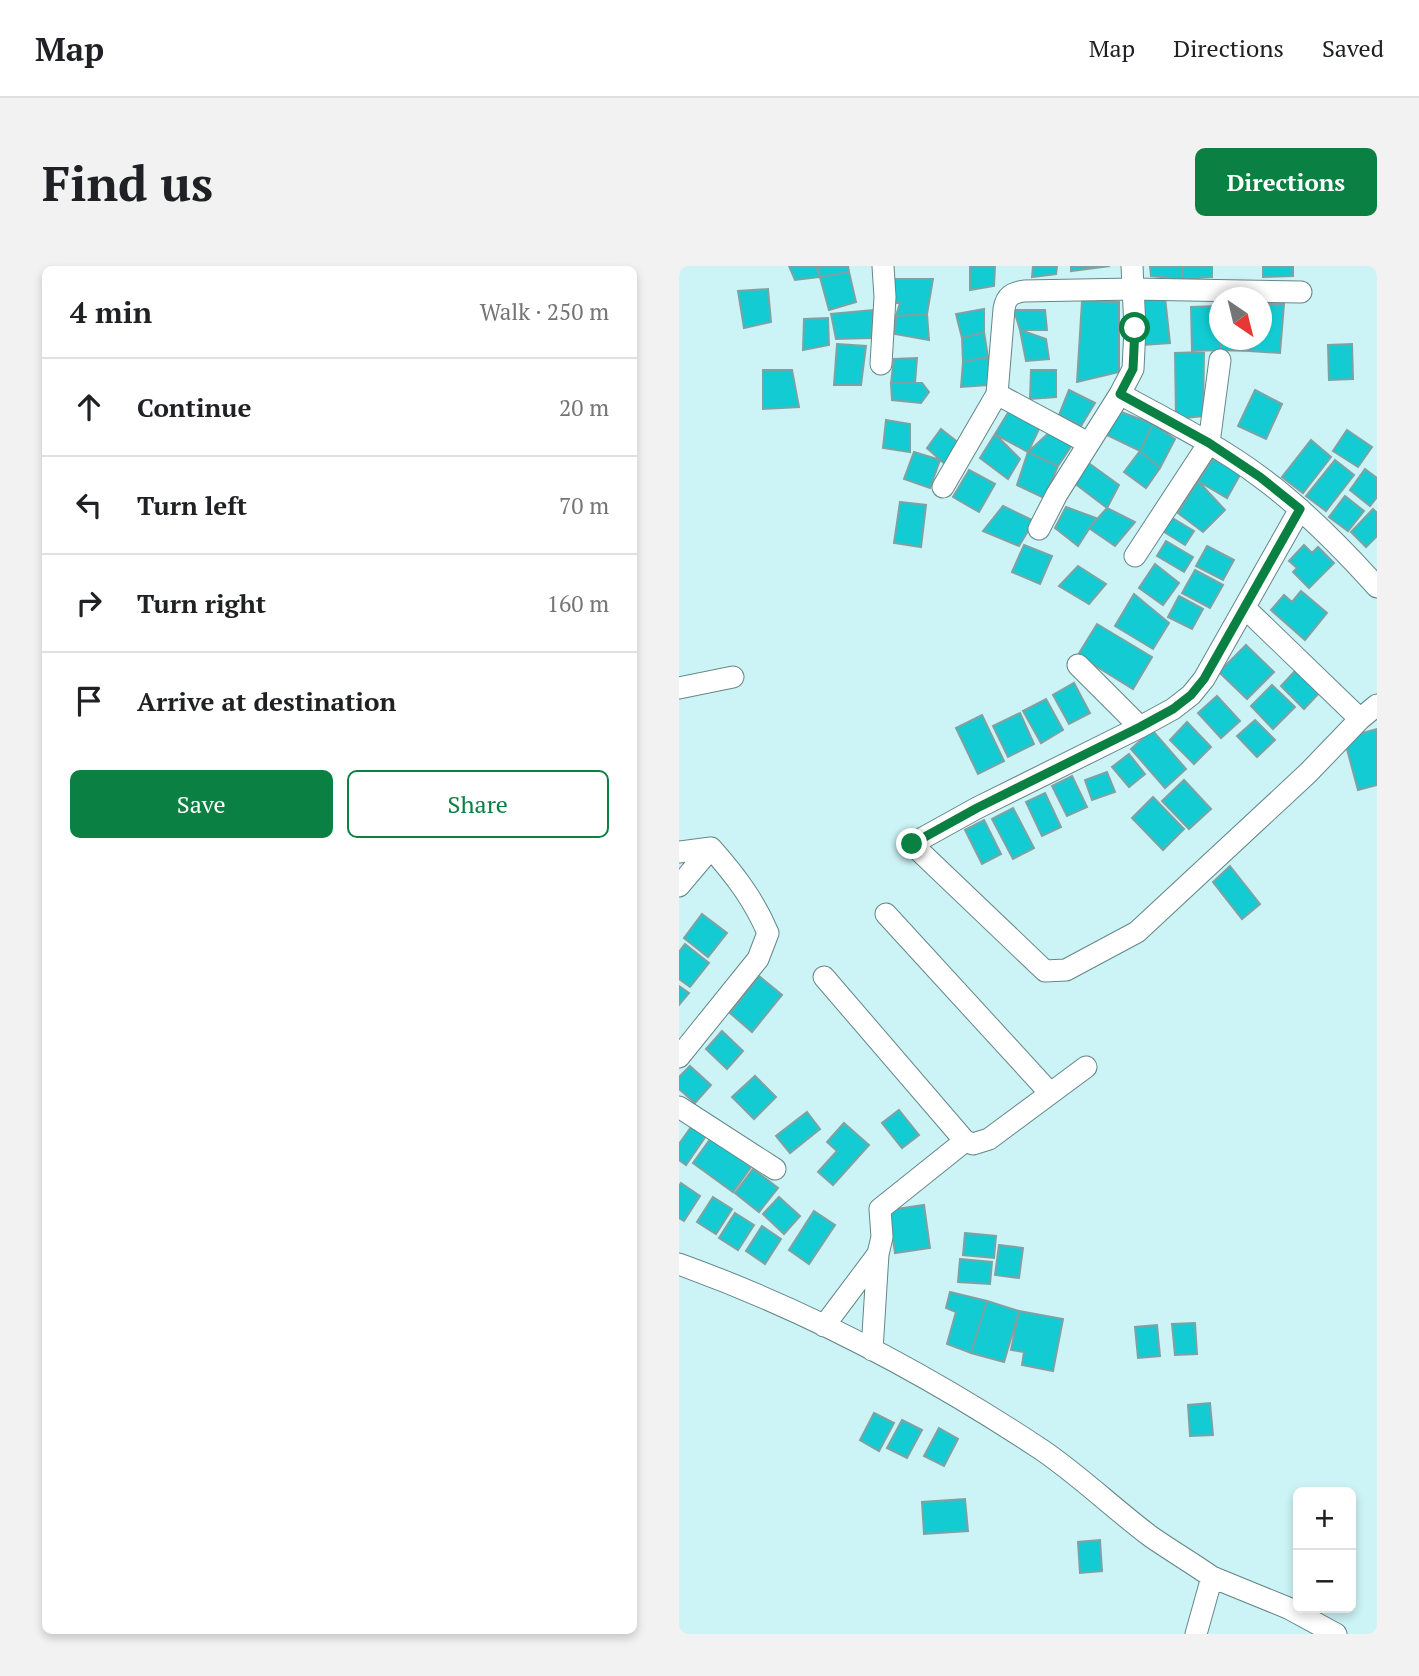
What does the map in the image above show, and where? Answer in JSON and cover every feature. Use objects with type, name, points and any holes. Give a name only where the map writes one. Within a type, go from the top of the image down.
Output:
[{"type":"street","points":[[881,364],[885,297],[883,266]]},
{"type":"street","points":[[1039,529],[1057,494],[1133,369],[1135,328],[1132,266]]},
{"type":"street","points":[[943,487],[997,394],[1004,309],[1008,297],[1014,293],[1133,289],[1301,292]]},
{"type":"street","points":[[1135,556],[1209,443],[1220,360]]},
{"type":"street","points":[[997,394],[1088,443]]},
{"type":"street","points":[[1120,394],[1209,443],[1260,477],[1340,545],[1377,587]]},
{"type":"street","points":[[1300,509],[1204,679],[1191,695],[1173,709],[1140,727],[977,808],[912,844],[1045,971],[1066,970],[1137,932],[1377,705]]},
{"type":"street","points":[[1245,608],[1360,719]]},
{"type":"street","points":[[1079,665],[1140,727]]},
{"type":"street","points":[[679,688],[733,677]]},
{"type":"street","points":[[679,852],[711,848]]},
{"type":"street","points":[[679,886],[711,848]]},
{"type":"street","points":[[679,1057],[758,959],[768,933],[760,914],[737,877],[711,848]]},
{"type":"street","points":[[885,914],[1050,1093]]},
{"type":"street","points":[[824,977],[965,1141],[973,1144],[989,1139],[1086,1067]]},
{"type":"street","points":[[679,1107],[775,1169]]},
{"type":"street","points":[[872,1350],[878,1254],[882,1237],[880,1209],[965,1141]]},
{"type":"street","points":[[824,1326],[878,1254]]},
{"type":"street","points":[[679,1264],[732,1283],[824,1326],[955,1396],[1043,1451],[1151,1536],[1212,1577],[1288,1608],[1336,1634]]},
{"type":"street","points":[[1196,1634],[1212,1577]]},
{"type":"building","points":[[789,266],[816,266],[820,277],[795,280]]},
{"type":"building","points":[[818,266],[848,266],[849,272],[820,277]]},
{"type":"building","points":[[970,266],[995,266],[994,286],[970,290]]},
{"type":"building","points":[[1033,266],[1057,266],[1056,274],[1032,277]]},
{"type":"building","points":[[1071,266],[1110,266],[1071,271]]},
{"type":"building","points":[[1150,266],[1182,266],[1182,279],[1151,276]]},
{"type":"building","points":[[1182,266],[1212,266],[1212,277],[1182,279]]},
{"type":"building","points":[[1263,266],[1293,266],[1293,276],[1263,277]]},
{"type":"building","points":[[849,272],[856,302],[829,310],[820,277]]},
{"type":"building","points":[[893,279],[933,279],[927,314],[896,316],[900,303],[891,303]]},
{"type":"building","points":[[768,289],[771,322],[744,328],[738,291]]},
{"type":"building","points":[[1165,297],[1170,343],[1143,345],[1139,299]]},
{"type":"building","points":[[1082,301],[1119,302],[1119,372],[1077,382]]},
{"type":"building","points":[[1272,304],[1284,304],[1280,353],[1250,351],[1272,350]]},
{"type":"building","points":[[1209,306],[1209,350],[1221,350],[1192,351],[1191,307]]},
{"type":"building","points":[[984,309],[984,332],[962,338],[956,314]]},
{"type":"building","points":[[873,310],[871,338],[836,339],[831,314]]},
{"type":"building","points":[[1014,310],[1045,310],[1047,330],[1020,330]]},
{"type":"building","points":[[927,314],[929,340],[895,334],[896,316]]},
{"type":"building","points":[[828,318],[829,345],[803,350],[804,319]]},
{"type":"building","points":[[1020,330],[1046,339],[1049,359],[1026,361]]},
{"type":"building","points":[[984,332],[988,357],[963,362],[962,338]]},
{"type":"building","points":[[837,344],[866,346],[861,385],[834,385]]},
{"type":"building","points":[[1352,344],[1353,379],[1329,380],[1328,345]]},
{"type":"building","points":[[1204,352],[1203,416],[1176,419],[1175,353]]},
{"type":"building","points":[[988,357],[988,385],[961,387],[963,362]]},
{"type":"building","points":[[917,358],[915,383],[891,383],[894,359]]},
{"type":"building","points":[[763,370],[792,370],[799,407],[763,409]]},
{"type":"building","points":[[1031,370],[1056,370],[1056,397],[1030,399]]},
{"type":"building","points":[[891,383],[922,383],[929,392],[921,403],[892,400]]},
{"type":"building","points":[[1069,390],[1095,403],[1081,426],[1059,415]]},
{"type":"building","points":[[1255,390],[1282,404],[1266,439],[1238,426]]},
{"type":"building","points":[[1116,410],[1153,424],[1140,451],[1101,432]]},
{"type":"building","points":[[1009,411],[1040,427],[1028,452],[995,434]]},
{"type":"building","points":[[886,420],[910,424],[910,452],[883,448]]},
{"type":"building","points":[[1153,424],[1175,439],[1160,468],[1140,451]]},
{"type":"building","points":[[941,429],[960,444],[946,465],[927,448]]},
{"type":"building","points":[[1053,429],[1072,445],[1058,466],[1028,452]]},
{"type":"building","points":[[1347,430],[1372,447],[1358,467],[1333,451]]},
{"type":"building","points":[[995,434],[1020,459],[1008,479],[980,458]]},
{"type":"building","points":[[1311,440],[1331,457],[1303,493],[1282,477]]},
{"type":"building","points":[[1140,451],[1160,468],[1146,488],[1124,472]]},
{"type":"building","points":[[914,452],[940,460],[930,488],[904,479]]},
{"type":"building","points":[[1028,452],[1058,466],[1044,498],[1017,485]]},
{"type":"building","points":[[1083,459],[1119,485],[1107,508],[1069,479]]},
{"type":"building","points":[[1213,459],[1241,473],[1227,498],[1198,481]]},
{"type":"building","points":[[1335,460],[1354,475],[1326,511],[1306,496]]},
{"type":"building","points":[[1365,469],[1377,478],[1377,497],[1370,506],[1350,490]]},
{"type":"building","points":[[969,470],[995,484],[979,512],[953,497]]},
{"type":"building","points":[[1198,481],[1225,510],[1203,532],[1178,513]]},
{"type":"building","points":[[1345,496],[1364,511],[1348,531],[1329,517]]},
{"type":"building","points":[[900,502],[926,505],[921,547],[894,543]]},
{"type":"building","points":[[1003,506],[1034,521],[1019,546],[983,531]]},
{"type":"building","points":[[1066,507],[1096,518],[1078,546],[1055,528]]},
{"type":"building","points":[[1107,508],[1135,522],[1115,546],[1089,528]]},
{"type":"building","points":[[1373,509],[1377,513],[1377,536],[1366,547],[1351,532]]},
{"type":"building","points":[[1169,516],[1194,531],[1185,545],[1161,530]]},
{"type":"building","points":[[1166,541],[1193,557],[1184,572],[1157,556]]},
{"type":"building","points":[[1024,545],[1052,556],[1040,584],[1012,572]]},
{"type":"building","points":[[1304,545],[1312,553],[1318,547],[1334,563],[1309,588],[1293,572],[1297,568],[1289,561]]},
{"type":"building","points":[[1207,546],[1234,560],[1223,580],[1196,566]]},
{"type":"building","points":[[1155,564],[1179,583],[1163,605],[1139,588]]},
{"type":"building","points":[[1078,566],[1106,584],[1089,604],[1059,586]]},
{"type":"building","points":[[1195,570],[1223,585],[1210,608],[1182,593]]},
{"type":"building","points":[[1301,591],[1327,613],[1305,640],[1271,610],[1284,595],[1292,602]]},
{"type":"building","points":[[1134,594],[1169,623],[1153,649],[1115,626]]},
{"type":"building","points":[[1179,596],[1203,609],[1192,629],[1168,617]]},
{"type":"building","points":[[1097,624],[1152,657],[1133,689],[1078,655]]},
{"type":"building","points":[[1246,645],[1274,672],[1247,699],[1219,672]]},
{"type":"building","points":[[1296,670],[1320,692],[1304,709],[1281,686]]},
{"type":"building","points":[[1074,683],[1090,713],[1069,724],[1053,695]]},
{"type":"building","points":[[1272,685],[1295,707],[1273,729],[1251,706]]},
{"type":"building","points":[[1217,696],[1240,721],[1221,738],[1198,713]]},
{"type":"building","points":[[1046,699],[1063,730],[1041,743],[1023,711]]},
{"type":"building","points":[[1020,713],[1034,744],[1008,757],[993,726]]},
{"type":"building","points":[[982,715],[1004,761],[978,774],[956,728]]},
{"type":"building","points":[[1255,720],[1275,740],[1257,757],[1237,736]]},
{"type":"building","points":[[1187,722],[1211,747],[1194,764],[1170,740]]},
{"type":"building","points":[[1377,729],[1377,785],[1358,790],[1344,738]]},
{"type":"building","points":[[1152,730],[1186,769],[1165,788],[1131,749]]},
{"type":"building","points":[[1129,754],[1145,774],[1129,787],[1112,767]]},
{"type":"building","points":[[1107,772],[1115,792],[1092,800],[1085,780]]},
{"type":"building","points":[[1072,776],[1087,807],[1067,816],[1052,786]]},
{"type":"building","points":[[1184,780],[1211,809],[1189,829],[1162,801]]},
{"type":"building","points":[[1045,793],[1061,827],[1042,836],[1026,802]]},
{"type":"building","points":[[1153,797],[1184,829],[1163,850],[1132,818]]},
{"type":"building","points":[[1013,808],[1034,848],[1013,859],[992,819]]},
{"type":"building","points":[[984,820],[1001,854],[982,864],[965,830]]},
{"type":"building","points":[[1230,866],[1260,904],[1242,919],[1213,882]]},
{"type":"building","points":[[702,914],[727,933],[708,957],[684,938]]},
{"type":"building","points":[[685,944],[709,963],[690,987],[679,979],[679,952]]},
{"type":"building","points":[[759,976],[782,995],[752,1032],[730,1013]]},
{"type":"building","points":[[679,986],[689,993],[679,1005]]},
{"type":"building","points":[[722,1031],[743,1051],[727,1069],[706,1049]]},
{"type":"building","points":[[690,1066],[711,1085],[695,1103],[679,1089],[679,1077]]},
{"type":"building","points":[[755,1076],[776,1097],[754,1119],[732,1097]]},
{"type":"building","points":[[899,1110],[919,1135],[902,1148],[882,1123]]},
{"type":"building","points":[[807,1112],[820,1129],[790,1153],[776,1136]]},
{"type":"building","points":[[694,1123],[708,1133],[686,1165],[679,1160],[679,1144]]},
{"type":"building","points":[[844,1123],[869,1145],[833,1185],[818,1172],[837,1151],[827,1142]]},
{"type":"building","points":[[711,1138],[751,1167],[733,1192],[693,1163]]},
{"type":"building","points":[[753,1169],[778,1188],[759,1212],[735,1193]]},
{"type":"building","points":[[681,1183],[700,1196],[684,1221],[679,1218]]},
{"type":"building","points":[[713,1197],[732,1209],[716,1234],[697,1222]]},
{"type":"building","points":[[779,1197],[800,1216],[784,1234],[763,1214]]},
{"type":"building","points":[[924,1205],[930,1248],[895,1253],[889,1210]]},
{"type":"building","points":[[814,1211],[835,1225],[809,1264],[789,1250]]},
{"type":"building","points":[[735,1213],[754,1225],[738,1250],[719,1238]]},
{"type":"building","points":[[762,1226],[781,1239],[765,1264],[746,1251]]},
{"type":"building","points":[[965,1233],[996,1236],[994,1258],[963,1255]]},
{"type":"building","points":[[999,1245],[1023,1248],[1019,1278],[995,1275]]},
{"type":"building","points":[[960,1259],[992,1262],[990,1284],[958,1282]]},
{"type":"building","points":[[950,1292],[987,1301],[971,1353],[947,1344],[956,1312],[946,1308]]},
{"type":"building","points":[[987,1301],[1019,1311],[1004,1362],[971,1353]]},
{"type":"building","points":[[1019,1311],[1063,1319],[1053,1371],[1022,1365],[1024,1352],[1011,1350]]},
{"type":"building","points":[[1195,1323],[1197,1354],[1175,1355],[1172,1324]]},
{"type":"building","points":[[1157,1325],[1160,1356],[1138,1358],[1135,1327]]},
{"type":"building","points":[[1210,1403],[1213,1435],[1190,1436],[1188,1405]]},
{"type":"building","points":[[874,1413],[894,1423],[879,1451],[860,1440]]},
{"type":"building","points":[[902,1420],[922,1430],[907,1458],[887,1448]]},
{"type":"building","points":[[939,1428],[958,1439],[944,1466],[924,1456]]},
{"type":"building","points":[[965,1499],[968,1531],[924,1534],[922,1502]]},
{"type":"building","points":[[1100,1540],[1102,1571],[1080,1573],[1078,1542]]},
{"type":"route","points":[[912,844],[977,808],[1140,727],[1173,709],[1191,695],[1204,679],[1300,509],[1260,477],[1209,443],[1120,394],[1133,369],[1135,328]]}]
